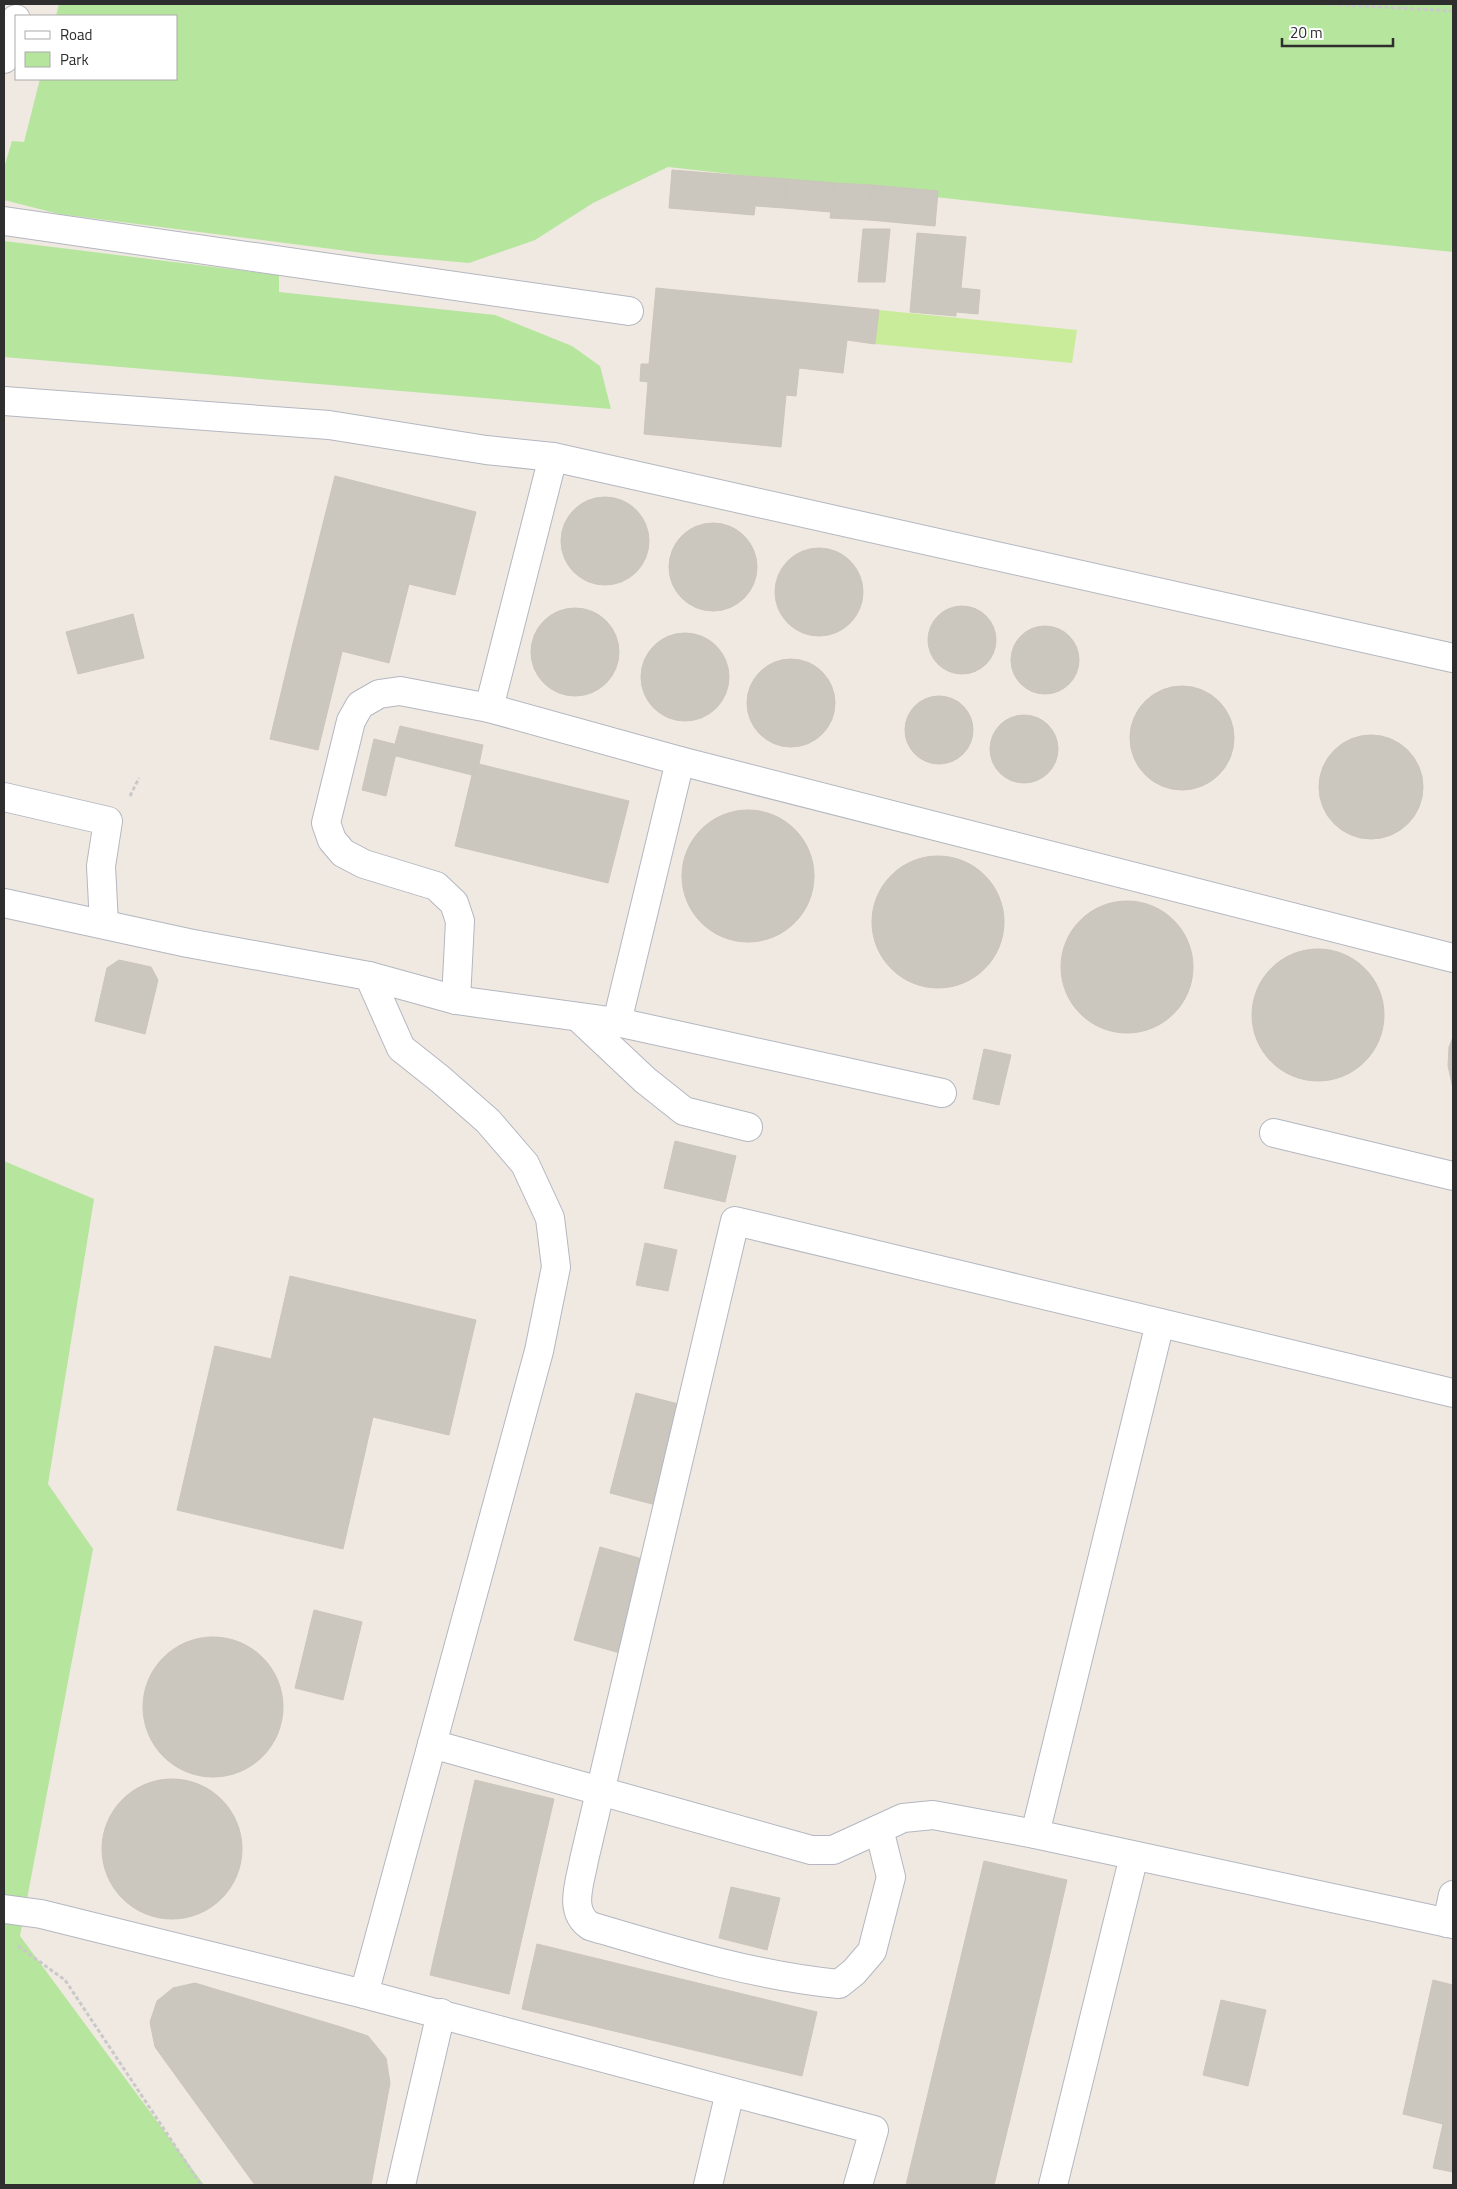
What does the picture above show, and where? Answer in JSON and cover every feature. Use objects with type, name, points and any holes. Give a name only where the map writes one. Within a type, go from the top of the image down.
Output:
[{"type":"street","points":[[4,59],[15,24]]},
{"type":"street","points":[[4,221],[629,311]]},
{"type":"street","points":[[4,401],[329,425],[486,450],[553,457],[1453,658]]},
{"type":"street","points":[[489,708],[553,457]]},
{"type":"street","points":[[456,1000],[460,920],[454,903],[436,886],[364,864],[343,853],[332,840],[326,823],[351,721],[360,705],[379,694],[400,691],[489,708],[680,760],[1453,958]]},
{"type":"street","points":[[617,1022],[680,760]]},
{"type":"street","points":[[4,797],[108,821],[101,866],[104,924]]},
{"type":"street","points":[[4,903],[188,943],[368,976],[456,1000],[617,1022],[942,1093]]},
{"type":"street","points":[[364,1994],[539,1351],[556,1267],[550,1218],[525,1164],[488,1122],[440,1079],[401,1048],[368,976]]},
{"type":"street","points":[[578,1017],[645,1080],[684,1111],[748,1127]]},
{"type":"street","points":[[1274,1133],[1453,1176]]},
{"type":"street","points":[[879,1829],[891,1877],[872,1951],[854,1972],[839,1984],[797,1980],[682,1952],[596,1927],[581,1920],[577,1904],[584,1860],[735,1221],[1453,1393]]},
{"type":"street","points":[[1035,1834],[1160,1323]]},
{"type":"street","points":[[432,1744],[811,1850],[833,1850],[903,1818],[933,1815],[1035,1834],[1450,1924],[1453,1895]]},
{"type":"street","points":[[1053,2185],[1134,1856]]},
{"type":"street","points":[[4,1909],[41,1914],[441,2013],[874,2130],[858,2185]]},
{"type":"street","points":[[401,2185],[441,2013]]},
{"type":"street","points":[[708,2185],[730,2092]]},
{"type":"path","points":[[1326,4],[1453,11]]},
{"type":"path","points":[[11,1941],[65,1980],[201,2185]]},
{"type":"green space","points":[[59,4],[1453,4],[1453,252],[1115,217],[668,167],[593,203],[535,240],[469,263],[371,254],[59,214],[4,200],[4,168],[12,141],[24,142],[40,80],[178,80],[178,15],[56,15]]},
{"type":"green space","points":[[4,241],[279,275],[279,292],[495,315],[572,346],[600,366],[611,409],[4,357]]},
{"type":"green space","points":[[879,310],[1077,330],[1072,363],[875,344]]},
{"type":"green space","points":[[4,1161],[94,1199],[48,1484],[93,1549],[20,1936],[204,2185],[4,2185]]},
{"type":"building","points":[[672,170],[759,177],[754,215],[669,208]]},
{"type":"building","points":[[759,177],[787,179],[784,208],[756,206]]},
{"type":"building","points":[[787,179],[834,183],[831,212],[784,208]]},
{"type":"building","points":[[834,183],[872,185],[869,220],[830,218]]},
{"type":"building","points":[[872,185],[938,191],[935,226],[869,220]]},
{"type":"building","points":[[863,229],[890,229],[885,282],[858,282]]},
{"type":"building","points":[[917,233],[966,237],[961,288],[980,290],[978,314],[956,312],[956,316],[910,312]]},
{"type":"building","points":[[656,288],[879,310],[875,344],[847,340],[843,373],[799,368],[796,396],[786,395],[781,447],[644,434],[648,382],[640,381],[641,364],[649,364]]},
{"type":"building","points":[[335,476],[476,512],[455,595],[409,584],[389,663],[294,639]]},
{"type":"building","points":[[605,497],[622,500],[630,504],[642,516],[646,524],[649,541],[646,558],[642,566],[630,578],[622,582],[605,585],[588,582],[580,578],[568,566],[564,558],[561,541],[564,524],[568,516],[580,504],[588,500]]},
{"type":"building","points":[[713,523],[730,526],[738,530],[750,542],[754,550],[757,567],[754,584],[750,592],[738,604],[730,608],[713,611],[696,608],[688,604],[676,592],[672,584],[669,567],[672,550],[676,542],[688,530],[696,526]]},
{"type":"building","points":[[819,548],[836,551],[844,555],[856,567],[860,575],[863,592],[860,609],[856,617],[844,629],[836,633],[819,636],[802,633],[794,629],[782,617],[778,609],[775,592],[778,575],[782,567],[794,555],[802,551]]},
{"type":"building","points":[[962,606],[975,609],[986,616],[993,627],[996,640],[993,653],[986,664],[975,671],[962,674],[949,671],[938,664],[931,653],[928,640],[931,627],[938,616],[949,609]]},
{"type":"building","points":[[575,608],[592,611],[600,615],[612,627],[616,635],[619,652],[616,669],[612,677],[600,689],[592,693],[575,696],[558,693],[550,689],[538,677],[534,669],[531,652],[534,635],[538,627],[550,615],[558,611]]},
{"type":"building","points":[[133,614],[144,658],[78,674],[66,632]]},
{"type":"building","points":[[1045,626],[1058,628],[1069,636],[1077,647],[1079,660],[1077,673],[1069,684],[1058,692],[1045,694],[1032,692],[1021,684],[1013,673],[1011,660],[1013,647],[1021,636],[1032,628]]},
{"type":"building","points":[[685,633],[702,636],[710,640],[722,652],[726,660],[729,677],[726,694],[722,702],[710,714],[702,718],[685,721],[668,718],[660,714],[648,702],[644,694],[641,677],[644,660],[648,652],[660,640],[668,636]]},
{"type":"building","points":[[294,639],[342,652],[318,750],[270,739]]},
{"type":"building","points":[[791,659],[808,662],[822,672],[832,686],[835,703],[832,720],[822,734],[808,744],[791,747],[774,744],[760,734],[750,720],[747,703],[750,686],[760,672],[774,662]]},
{"type":"building","points":[[1182,686],[1202,690],[1219,701],[1230,718],[1234,738],[1230,758],[1219,775],[1202,786],[1182,790],[1162,786],[1145,775],[1134,758],[1130,738],[1134,718],[1145,701],[1162,690]]},
{"type":"building","points":[[939,696],[952,698],[963,706],[971,717],[973,730],[971,743],[963,754],[952,762],[939,764],[926,762],[915,754],[907,743],[905,730],[907,717],[915,706],[926,698]]},
{"type":"building","points":[[1024,715],[1037,718],[1048,725],[1055,736],[1058,749],[1055,762],[1048,773],[1037,780],[1024,783],[1011,780],[1000,773],[993,762],[990,749],[993,736],[1000,725],[1011,718]]},
{"type":"building","points":[[400,726],[483,745],[479,764],[475,763],[472,775],[396,756],[398,745],[395,744]]},
{"type":"building","points":[[1371,735],[1391,739],[1408,750],[1419,767],[1423,787],[1419,807],[1408,824],[1391,835],[1371,839],[1351,835],[1334,824],[1323,807],[1319,787],[1323,767],[1334,750],[1351,739]]},
{"type":"building","points":[[374,739],[398,745],[386,796],[362,790]]},
{"type":"building","points":[[475,763],[629,801],[608,883],[455,846]]},
{"type":"building","points":[[748,810],[761,811],[773,815],[795,829],[809,851],[813,863],[813,889],[809,901],[795,923],[773,937],[761,941],[748,942],[735,941],[723,937],[701,923],[687,901],[683,889],[682,876],[683,863],[687,851],[701,829],[723,815],[735,811]]},
{"type":"building","points":[[938,856],[951,857],[963,861],[985,875],[999,897],[1003,909],[1003,935],[999,947],[985,969],[963,983],[951,987],[938,988],[925,987],[913,983],[891,969],[877,947],[873,935],[872,922],[873,909],[877,897],[891,875],[913,861],[925,857]]},
{"type":"building","points":[[1127,901],[1140,902],[1152,906],[1174,920],[1188,942],[1192,954],[1192,980],[1188,992],[1174,1014],[1152,1028],[1140,1032],[1127,1033],[1114,1032],[1102,1028],[1080,1014],[1066,992],[1062,980],[1061,967],[1062,954],[1066,942],[1080,920],[1102,906],[1114,902]]},
{"type":"building","points":[[1318,949],[1331,950],[1343,954],[1365,968],[1379,990],[1383,1002],[1383,1028],[1379,1040],[1365,1062],[1343,1076],[1331,1080],[1318,1081],[1305,1080],[1293,1076],[1271,1062],[1257,1040],[1253,1028],[1252,1015],[1253,1002],[1257,990],[1271,968],[1293,954],[1305,950]]},
{"type":"building","points":[[119,960],[151,967],[158,980],[145,1034],[95,1021],[107,968]]},
{"type":"building","points":[[1453,1037],[1453,1088],[1448,1066],[1449,1047]]},
{"type":"building","points":[[984,1049],[1011,1055],[999,1105],[973,1099]]},
{"type":"building","points":[[675,1141],[736,1156],[725,1202],[664,1188]]},
{"type":"building","points":[[645,1243],[677,1250],[668,1291],[636,1285]]},
{"type":"building","points":[[290,1276],[476,1320],[449,1435],[373,1417],[343,1549],[177,1510],[215,1346],[271,1359]]},
{"type":"building","points":[[636,1393],[682,1405],[656,1505],[610,1493]]},
{"type":"building","points":[[600,1547],[646,1560],[620,1653],[574,1640]]},
{"type":"building","points":[[314,1610],[362,1622],[343,1700],[295,1688]]},
{"type":"building","points":[[213,1637],[227,1638],[240,1642],[263,1657],[278,1680],[282,1693],[282,1721],[278,1734],[263,1757],[240,1772],[227,1776],[213,1777],[199,1776],[186,1772],[163,1757],[148,1734],[144,1721],[143,1707],[144,1693],[148,1680],[163,1657],[186,1642],[199,1638]]},
{"type":"building","points":[[172,1779],[186,1780],[199,1784],[222,1799],[237,1822],[241,1835],[241,1863],[237,1876],[222,1899],[199,1914],[186,1918],[172,1919],[158,1918],[145,1914],[122,1899],[107,1876],[103,1863],[102,1849],[103,1835],[107,1822],[122,1799],[145,1784],[158,1780]]},
{"type":"building","points":[[475,1780],[554,1799],[509,1994],[430,1975]]},
{"type":"building","points":[[984,1861],[1067,1880],[1045,1975],[994,2185],[906,2185]]},
{"type":"building","points":[[731,1887],[780,1898],[767,1950],[719,1938]]},
{"type":"building","points":[[537,1944],[817,2012],[802,2076],[522,2009]]},
{"type":"building","points":[[1433,1980],[1453,1985],[1453,2172],[1433,2168],[1443,2124],[1403,2114]]},
{"type":"building","points":[[195,1983],[368,2036],[386,2058],[390,2083],[371,2185],[255,2185],[155,2047],[150,2022],[157,2001],[173,1988]]},
{"type":"building","points":[[1221,2000],[1266,2010],[1248,2086],[1203,2075]]}]
